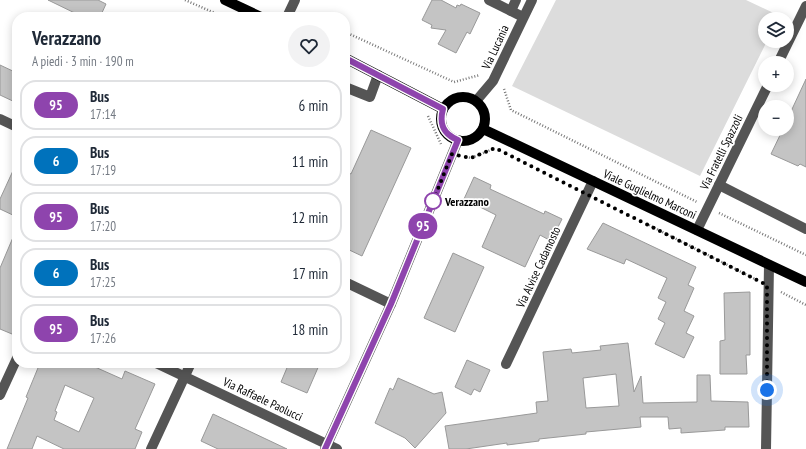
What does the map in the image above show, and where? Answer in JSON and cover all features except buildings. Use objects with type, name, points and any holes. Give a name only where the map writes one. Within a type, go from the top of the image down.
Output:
[{"type":"main road","points":[[226,0],[251,12]]},
{"type":"main road","points":[[350,61],[443,109]]},
{"type":"main road","points":[[461,96],[476,101],[482,107],[485,114],[483,129],[473,139],[465,141],[450,137],[444,131],[441,124],[443,109],[447,103],[461,96]]},
{"type":"main road","name":"Viale Guglielmo Marconi","points":[[483,129],[806,282]]},
{"type":"street","points":[[289,12],[295,0]]},
{"type":"street","points":[[489,0],[523,17]]},
{"type":"street","points":[[511,11],[516,0]]},
{"type":"street","name":"Via Lucania","points":[[476,101],[493,81],[532,0]]},
{"type":"street","points":[[781,56],[806,6]]},
{"type":"street","points":[[350,88],[370,97],[378,75]]},
{"type":"street","name":"Via Fratelli Spazzoli","points":[[697,230],[765,92]]},
{"type":"street","points":[[0,119],[12,125]]},
{"type":"street","points":[[326,446],[391,304],[458,140]]},
{"type":"street","name":"Via Alvise Cadamosto","points":[[506,364],[594,181]]},
{"type":"street","points":[[719,185],[806,229]]},
{"type":"street","points":[[766,449],[767,285],[769,265]]},
{"type":"street","points":[[350,284],[391,304]]},
{"type":"street","points":[[0,395],[12,368]]},
{"type":"street","name":"Via Raffaele Paolucci","points":[[167,368],[326,446],[337,449]]},
{"type":"street","points":[[151,449],[189,368]]},
{"type":"path","points":[[185,0],[213,12]]},
{"type":"path","points":[[350,34],[454,82],[478,74],[493,81],[503,86],[511,110],[806,255]]},
{"type":"path","points":[[426,114],[442,146],[452,154],[471,158],[495,148]]},
{"type":"path","points":[[643,222],[806,304]]},
{"type":"shaded area","points":[[556,0],[746,0],[772,12],[758,12],[758,48],[764,48],[760,56],[758,56],[758,59],[700,176],[512,86]]},
{"type":"bus line","name":"95","points":[[325,449],[391,304],[458,140],[450,137],[444,131],[441,124],[443,109],[350,61]]},
{"type":"place","name":"Verazzano","points":[[433,201]]},
{"type":"route","points":[[433,201],[452,154],[471,158],[495,148],[588,193],[767,285],[767,390]]}]
